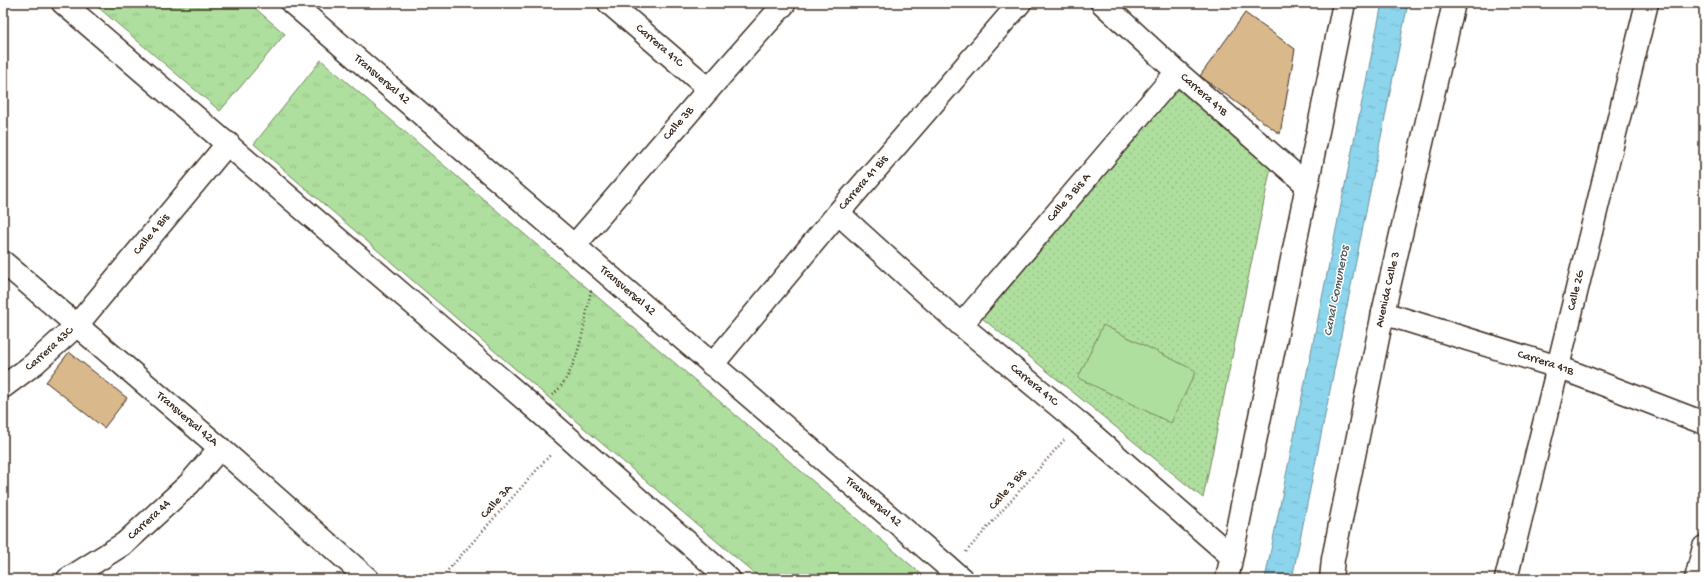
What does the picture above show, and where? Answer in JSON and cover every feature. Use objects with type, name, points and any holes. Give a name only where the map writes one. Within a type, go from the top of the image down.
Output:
[{"type":"street","points":[[63,3],[228,143],[537,410],[729,579]]},
{"type":"street","name":"Transversal 42","points":[[292,3],[597,267],[957,574]]},
{"type":"street","name":"Carrera 41C","points":[[609,3],[708,89]]},
{"type":"street","name":"Calle 3B","points":[[574,246],[708,89],[785,3]]},
{"type":"street","name":"Carrera 41 Bis","points":[[712,365],[838,213],[1020,3]]},
{"type":"street","name":"Carrera 41B","points":[[1102,3],[1177,72],[1307,185]]},
{"type":"street","points":[[1227,579],[1344,3]]},
{"type":"street","name":"Avenida Calle 3","points":[[1331,579],[1383,313],[1454,3]]},
{"type":"street","name":"Calle 2G","points":[[1506,579],[1647,3]]},
{"type":"street","name":"Calle 3 Bis A","points":[[961,324],[1177,72]]},
{"type":"street","name":"Calle 4 Bis","points":[[77,326],[228,143]]},
{"type":"street","name":"Carrera 41C","points":[[838,213],[961,324],[1231,556]]},
{"type":"street","name":"Transversal 42A","points":[[3,262],[220,448],[368,579]]},
{"type":"street","name":"Carrera 41B","points":[[1383,313],[1558,367],[1704,423]]},
{"type":"street","name":"Carrera 43C","points":[[3,387],[34,364],[77,326]]},
{"type":"street","name":"Carrera 44","points":[[80,576],[125,544],[189,484],[220,448]]},
{"type":"street","points":[[1696,579],[1704,548]]},
{"type":"path","points":[[537,410],[562,386],[568,376],[577,353],[597,267]]},
{"type":"path","name":"Calle 3 Bis","points":[[957,574],[1078,423]]},
{"type":"path","name":"Calle 3A","points":[[440,579],[567,436]]},
{"type":"green space","points":[[93,3],[249,3],[285,34],[220,111]]},
{"type":"green space","points":[[321,60],[927,579],[761,579],[592,435],[254,144]]},
{"type":"green space","points":[[1176,86],[1271,167],[1203,498],[977,314]]},
{"type":"green space","points":[[1103,325],[1196,371],[1171,423],[1078,378]]},
{"type":"water","name":"Canal Comuneros","points":[[1382,3],[1408,3],[1292,579],[1265,579]]},
{"type":"building","points":[[1245,13],[1295,49],[1280,134],[1200,76]]},
{"type":"building","points":[[69,352],[127,398],[104,428],[46,382]]}]
